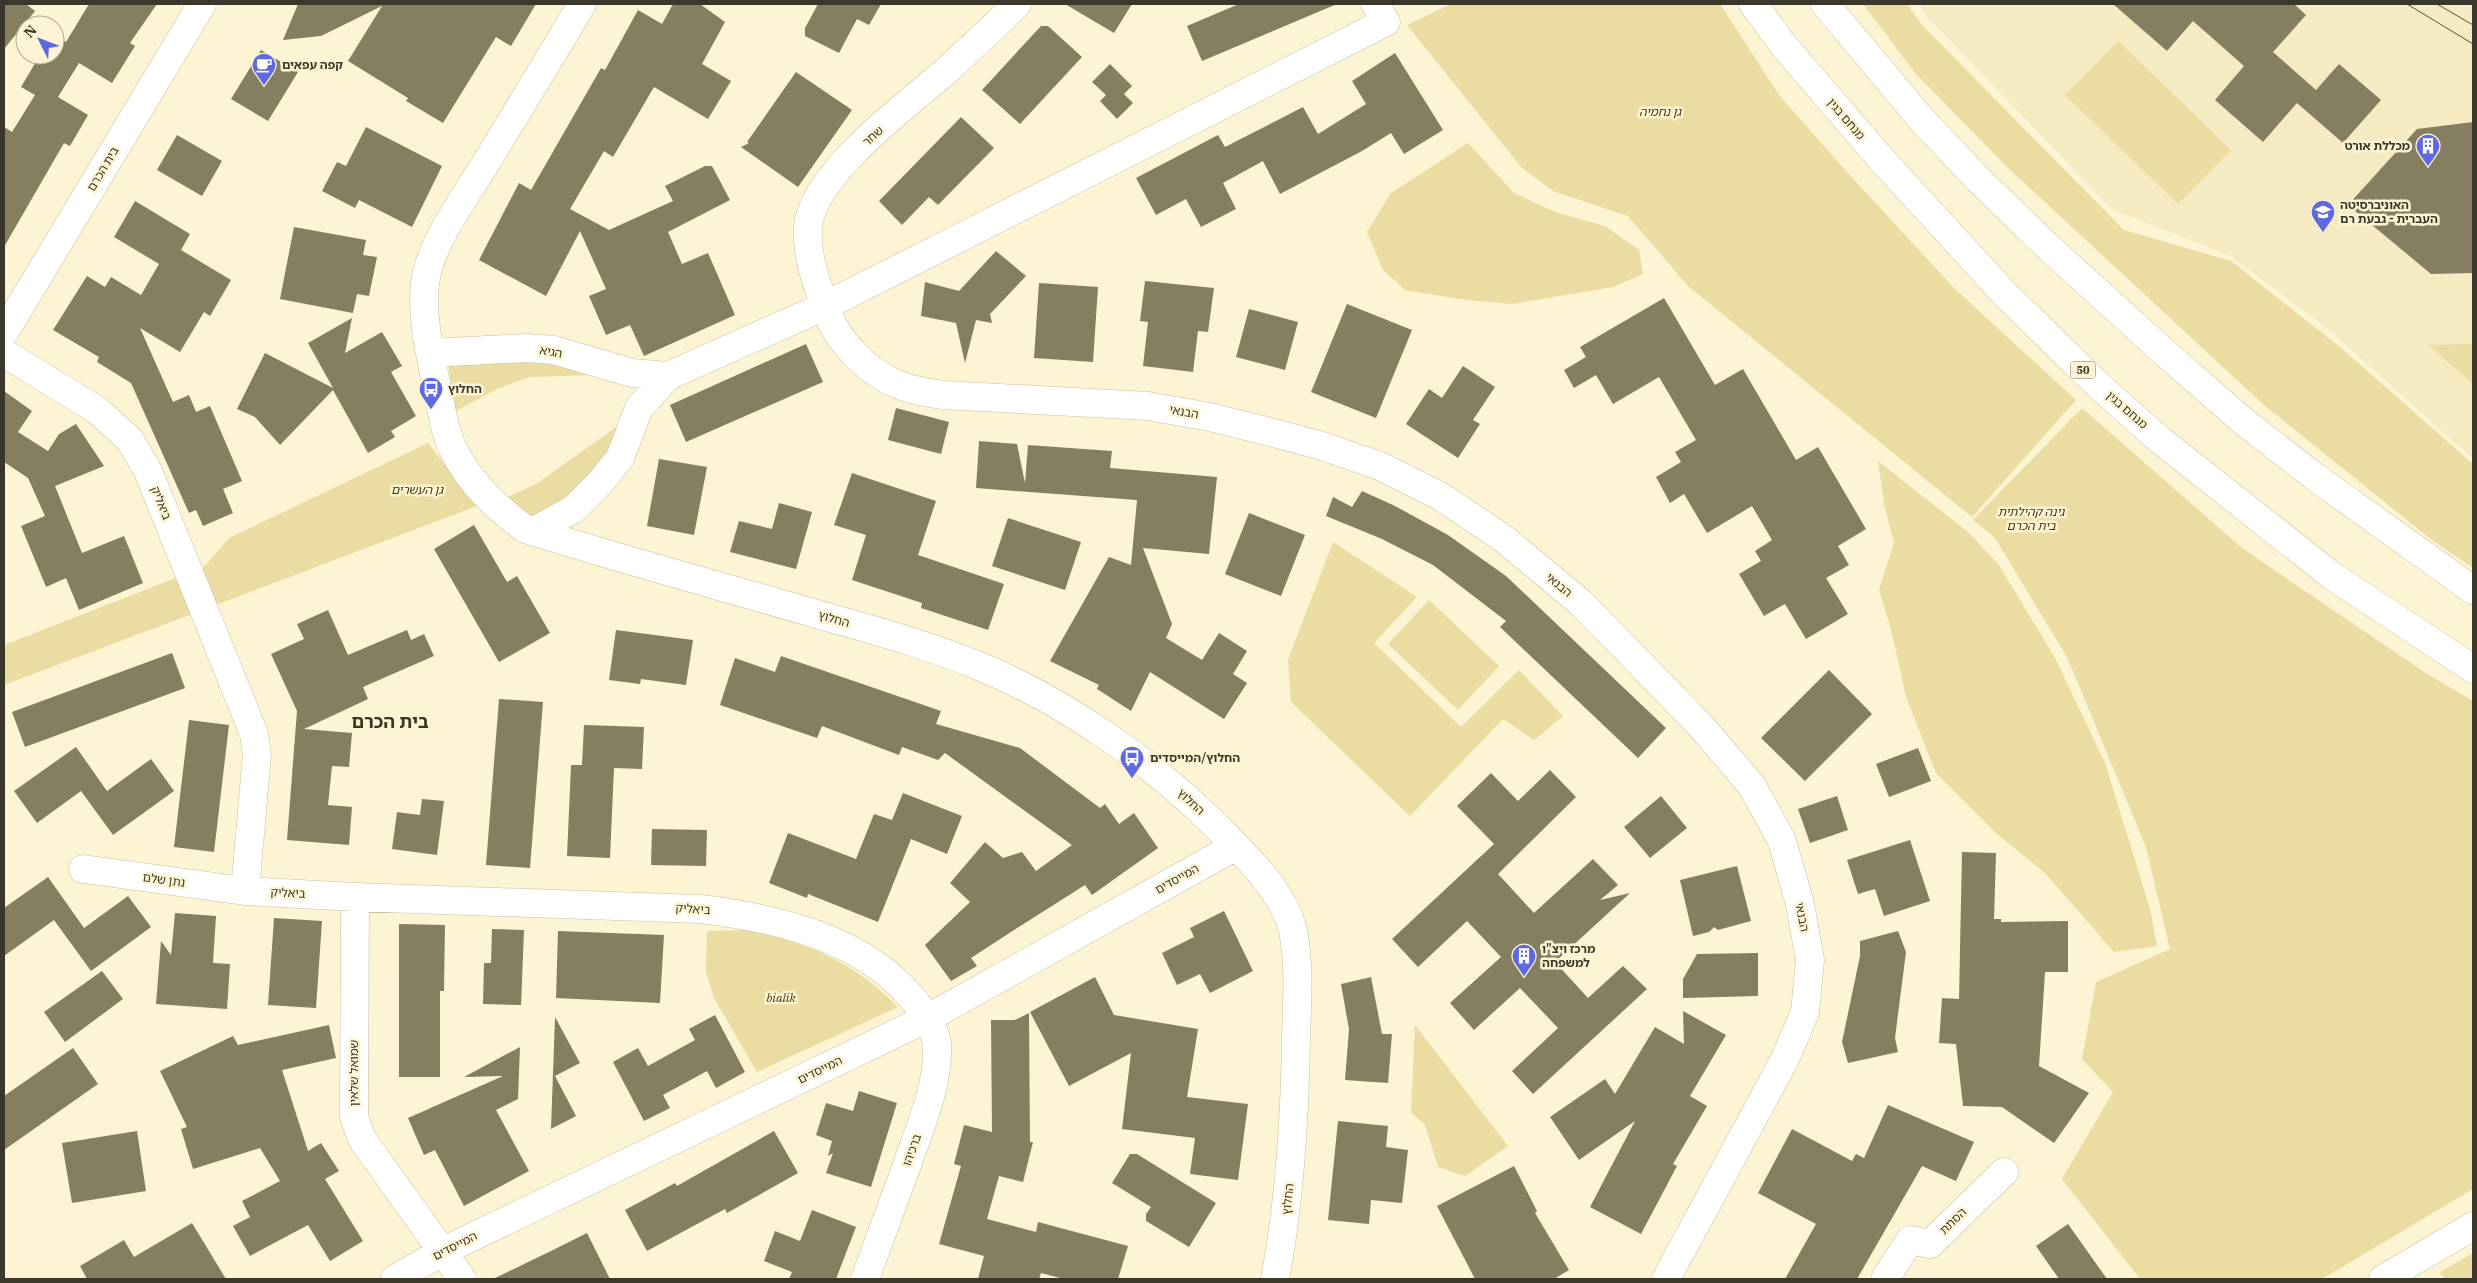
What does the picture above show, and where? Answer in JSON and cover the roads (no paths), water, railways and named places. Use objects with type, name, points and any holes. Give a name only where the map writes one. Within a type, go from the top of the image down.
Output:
[{"type":"main road","name":"בית הכרם","points":[[4,333],[202,4]]},
{"type":"main road","name":"החלוץ","points":[[582,4],[439,242],[425,282],[424,306],[431,353],[453,451],[480,489],[497,508],[525,528],[534,532],[894,636],[979,666],[1029,690],[1080,719],[1182,792],[1236,846],[1273,888],[1292,929],[1298,980],[1295,1128],[1285,1227],[1275,1279]]},
{"type":"main road","name":"שחר","points":[[825,306],[810,260],[808,226],[814,207],[826,185],[854,153],[967,52],[1017,4]]},
{"type":"main road","points":[[534,532],[574,509],[599,484],[620,458],[639,408],[668,376],[825,306],[1386,22],[1375,4]]},
{"type":"main road","name":"מנחם בגין","points":[[1753,4],[1784,46],[1882,160],[2004,293],[2099,386],[2160,440],[2331,575],[2418,635],[2473,669]]},
{"type":"main road","points":[[1825,4],[1916,113],[1978,179],[2157,346],[2243,421],[2315,477],[2473,590]]},
{"type":"main road","name":"הבנאי","points":[[825,306],[832,324],[864,362],[898,385],[921,392],[944,395],[1148,406],[1210,417],[1278,434],[1322,446],[1380,466],[1440,496],[1504,539],[1581,604],[1700,725],[1752,786],[1782,841],[1800,904],[1810,960],[1805,1012],[1786,1059],[1666,1279]]},
{"type":"main road","name":"הגיא","points":[[431,353],[526,348],[554,350],[617,370],[668,376]]},
{"type":"main road","name":"ביאליק","points":[[4,353],[97,410],[130,440],[148,471],[254,734],[257,754],[245,891],[355,897],[700,909],[742,914],[790,925],[846,948],[884,969],[903,986],[928,1018]]},
{"type":"main road","name":"המייסדים","points":[[395,1279],[443,1251],[928,1018],[1236,846]]},
{"type":"main road","name":"נתן שלם","points":[[83,869],[245,891]]},
{"type":"main road","name":"שמואל שלאין","points":[[355,897],[354,1117],[362,1139],[462,1279]]},
{"type":"main road","name":"ברכיהו","points":[[865,1279],[920,1128],[933,1086],[937,1042],[928,1018]]},
{"type":"main road","name":"הסתת","points":[[1884,1279],[1910,1240],[1930,1244],[2004,1172]]},
{"type":"main road","points":[[2383,1279],[2473,1226]]},
{"type":"tram line","points":[[2407,4],[2473,44]]},
{"type":"tram line","points":[[2437,4],[2473,25]]},
{"type":"place","name":"קפה עפאים","points":[[264,86]]},
{"type":"place","name":"מכללת אורט","points":[[2428,167]]},
{"type":"place","name":"האוניברסיטה העברית - גבעת רם","points":[[2323,233]]},
{"type":"place","name":"החלוץ","points":[[431,410]]},
{"type":"place","name":"החלוץ/המייסדים","points":[[1132,779]]},
{"type":"place","name":"מרכז ויצ\"ו למשפחה","points":[[1524,977]]},
{"type":"district","name":"בית הכרם","points":[[390,722]]},
{"type":"park label","name":"גן נחמיה","points":[[1660,112]]},
{"type":"park label","name":"גן העשרים","points":[[417,490]]},
{"type":"park label","name":"גינה קהילתית בית הכרם","points":[[2031,519]]},
{"type":"park label","name":"bialik","points":[[781,998]]}]
